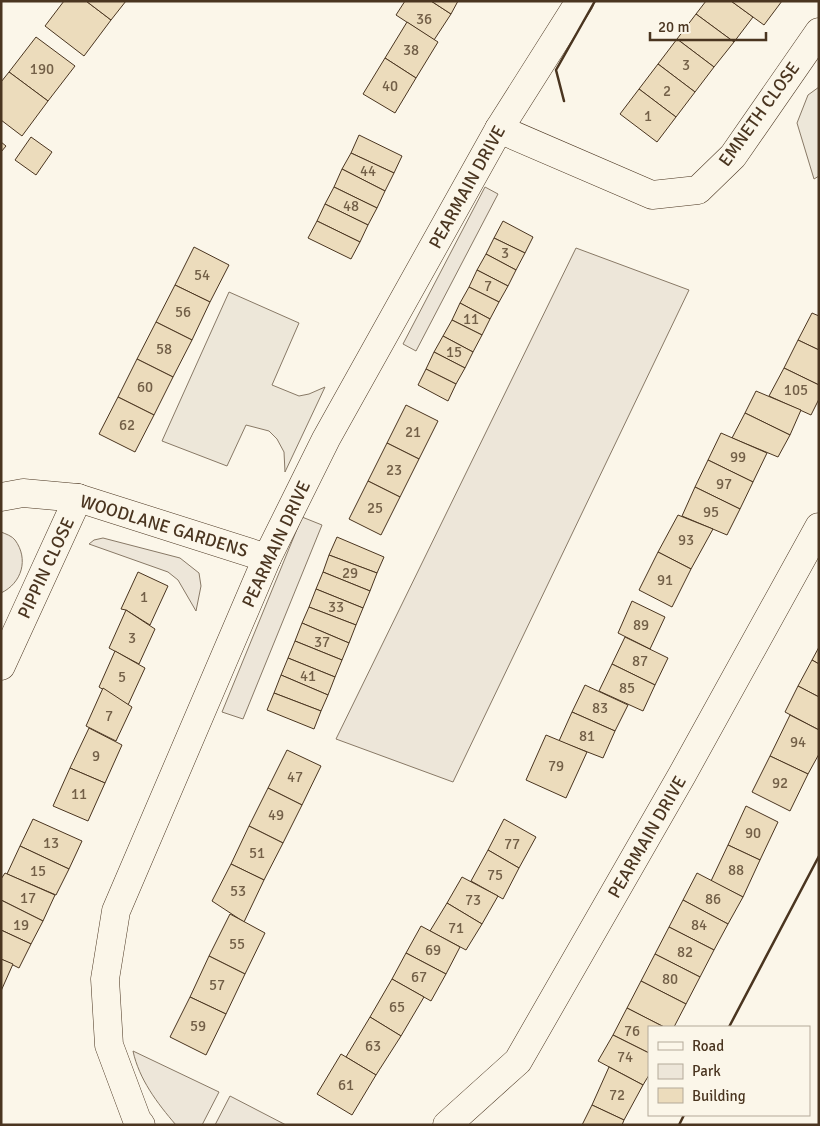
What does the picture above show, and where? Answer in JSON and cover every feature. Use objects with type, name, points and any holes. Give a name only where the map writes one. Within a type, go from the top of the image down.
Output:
[{"type":"street","name":"PEARMAIN DRIVE","points":[[141,1125],[137,1120],[109,1045],[106,979],[116,911],[267,558],[326,439],[498,129],[580,1]]},
{"type":"street","name":"EMNETH CLOSE","points":[[498,129],[652,195],[698,190],[732,156],[819,32]]},
{"type":"street","name":"WOODLANE GARDENS","points":[[1,497],[23,493],[78,498],[267,558]]},
{"type":"street","name":"PIPPIN CLOSE","points":[[1,666],[78,498]]},
{"type":"street","name":"PEARMAIN DRIVE","points":[[447,1125],[518,1061],[682,775],[819,528]]},
{"type":"green space","points":[[485,187],[498,194],[416,351],[403,344]]},
{"type":"green space","points":[[576,248],[689,290],[453,782],[336,739]]},
{"type":"green space","points":[[302,517],[322,525],[243,719],[222,712]]},
{"type":"green space","points":[[1,532],[15,540],[22,555],[22,562],[21,570],[14,583],[1,593]]},
{"type":"green space","points":[[103,538],[180,558],[199,573],[201,586],[196,611],[178,580],[168,572],[89,544],[94,540]]},
{"type":"green space","points":[[133,1051],[219,1092],[202,1125],[176,1125],[144,1081]]},
{"type":"green space","points":[[230,1096],[286,1125],[215,1125]]},
{"type":"shaded area","points":[[819,87],[819,176],[814,179],[797,123],[808,95]]},
{"type":"shaded area","points":[[229,292],[299,323],[272,385],[299,396],[325,387],[285,472],[284,452],[277,439],[269,431],[246,425],[227,466],[162,441]]},
{"type":"building","points":[[64,1],[86,1],[111,20],[84,56],[45,26]]},
{"type":"building","points":[[86,1],[126,1],[111,20]]},
{"type":"building","points":[[405,1],[431,1],[451,14],[434,40],[396,15]]},
{"type":"building","points":[[431,1],[458,1],[451,14]]},
{"type":"building","points":[[706,1],[731,1],[753,17],[734,42],[696,14]]},
{"type":"building","points":[[731,1],[782,1],[764,25]]},
{"type":"building","points":[[696,14],[734,42],[714,67],[677,39]]},
{"type":"building","points":[[407,22],[438,42],[416,78],[385,58]]},
{"type":"building","points":[[36,37],[75,66],[48,101],[9,72]]},
{"type":"building","points":[[677,39],[714,67],[695,92],[658,64]]},
{"type":"building","points":[[385,58],[416,78],[395,113],[363,94]]},
{"type":"building","points":[[658,64],[695,92],[676,117],[639,89]]},
{"type":"building","points":[[9,72],[48,101],[22,136],[1,120],[1,82]]},
{"type":"building","points":[[639,89],[676,117],[657,142],[620,114]]},
{"type":"building","points":[[359,135],[402,156],[394,173],[351,153]]},
{"type":"building","points":[[31,137],[52,152],[36,175],[15,160]]},
{"type":"building","points":[[1,142],[6,146],[1,152]]},
{"type":"building","points":[[351,153],[394,173],[385,191],[342,169]]},
{"type":"building","points":[[342,169],[385,191],[377,208],[334,187]]},
{"type":"building","points":[[334,187],[377,208],[368,225],[325,204]]},
{"type":"building","points":[[325,204],[368,225],[360,242],[317,221]]},
{"type":"building","points":[[317,221],[360,242],[351,259],[308,238]]},
{"type":"building","points":[[503,221],[533,237],[525,253],[494,238]]},
{"type":"building","points":[[494,238],[525,253],[516,270],[486,254]]},
{"type":"building","points":[[194,247],[229,265],[210,302],[175,285]]},
{"type":"building","points":[[486,254],[516,270],[508,286],[477,270]]},
{"type":"building","points":[[477,270],[508,286],[499,302],[469,287]]},
{"type":"building","points":[[175,285],[210,302],[192,340],[156,322]]},
{"type":"building","points":[[469,287],[499,302],[490,319],[460,303]]},
{"type":"building","points":[[460,303],[490,319],[482,335],[452,320]]},
{"type":"building","points":[[812,313],[819,316],[819,350],[798,340]]},
{"type":"building","points":[[452,320],[482,335],[473,352],[443,336]]},
{"type":"building","points":[[156,322],[192,340],[173,377],[137,359]]},
{"type":"building","points":[[443,336],[473,352],[465,368],[434,352]]},
{"type":"building","points":[[798,340],[819,350],[819,385],[784,368]]},
{"type":"building","points":[[434,352],[465,368],[456,384],[426,369]]},
{"type":"building","points":[[137,359],[173,377],[154,415],[118,397]]},
{"type":"building","points":[[784,368],[819,385],[819,399],[811,415],[769,396]]},
{"type":"building","points":[[426,369],[456,384],[448,401],[418,385]]},
{"type":"building","points":[[756,391],[801,410],[790,435],[745,413]]},
{"type":"building","points":[[118,397],[154,415],[135,452],[99,434]]},
{"type":"building","points":[[406,405],[438,421],[419,459],[387,443]]},
{"type":"building","points":[[745,413],[790,435],[778,457],[732,438]]},
{"type":"building","points":[[721,433],[767,453],[753,482],[708,460]]},
{"type":"building","points":[[387,443],[419,459],[400,497],[368,481]]},
{"type":"building","points":[[708,460],[753,482],[740,509],[695,487]]},
{"type":"building","points":[[368,481],[400,497],[381,535],[349,519]]},
{"type":"building","points":[[695,487],[740,509],[727,535],[682,516]]},
{"type":"building","points":[[678,515],[713,529],[691,569],[658,552]]},
{"type":"building","points":[[337,537],[384,557],[377,573],[329,555]]},
{"type":"building","points":[[658,552],[691,569],[672,607],[639,590]]},
{"type":"building","points":[[329,555],[377,573],[370,591],[323,572]]},
{"type":"building","points":[[138,572],[168,586],[150,625],[126,610],[121,609]]},
{"type":"building","points":[[323,572],[370,591],[363,608],[316,589]]},
{"type":"building","points":[[316,589],[363,608],[356,625],[309,607]]},
{"type":"building","points":[[632,601],[665,617],[650,649],[618,633]]},
{"type":"building","points":[[309,607],[356,625],[349,643],[302,623]]},
{"type":"building","points":[[126,610],[155,629],[139,664],[109,648]]},
{"type":"building","points":[[302,623],[349,643],[342,660],[295,641]]},
{"type":"building","points":[[625,637],[668,658],[655,685],[612,664]]},
{"type":"building","points":[[295,641],[342,660],[335,677],[288,658]]},
{"type":"building","points":[[819,647],[819,664],[812,660]]},
{"type":"building","points":[[115,651],[145,668],[128,705],[99,687]]},
{"type":"building","points":[[288,658],[335,677],[328,695],[281,675]]},
{"type":"building","points":[[812,660],[819,664],[819,697],[798,686]]},
{"type":"building","points":[[612,664],[655,685],[643,711],[599,691]]},
{"type":"building","points":[[281,675],[328,695],[321,711],[274,693]]},
{"type":"building","points":[[585,685],[628,705],[615,731],[572,712]]},
{"type":"building","points":[[798,686],[819,697],[819,730],[785,712]]},
{"type":"building","points":[[103,688],[132,707],[116,741],[86,726]]},
{"type":"building","points":[[274,693],[321,711],[314,729],[267,710]]},
{"type":"building","points":[[572,712],[615,731],[603,758],[559,741]]},
{"type":"building","points":[[790,715],[819,730],[819,754],[808,774],[770,756]]},
{"type":"building","points":[[89,728],[122,745],[105,783],[70,768]]},
{"type":"building","points":[[546,735],[587,752],[566,798],[526,780]]},
{"type":"building","points":[[287,750],[321,766],[302,805],[268,788]]},
{"type":"building","points":[[770,756],[808,774],[790,811],[752,792]]},
{"type":"building","points":[[70,768],[105,783],[88,821],[53,806]]},
{"type":"building","points":[[268,788],[302,805],[283,843],[249,826]]},
{"type":"building","points":[[746,806],[778,822],[760,860],[728,845]]},
{"type":"building","points":[[33,819],[82,841],[69,869],[20,846]]},
{"type":"building","points":[[504,819],[536,837],[519,868],[488,850]]},
{"type":"building","points":[[249,826],[283,843],[264,880],[231,864]]},
{"type":"building","points":[[728,845],[760,860],[743,897],[711,881]]},
{"type":"building","points":[[20,846],[69,869],[56,895],[7,874]]},
{"type":"building","points":[[488,850],[519,868],[503,899],[471,881]]},
{"type":"building","points":[[231,864],[264,880],[244,922],[212,901]]},
{"type":"building","points":[[5,873],[55,895],[43,921],[1,900],[1,879]]},
{"type":"building","points":[[697,873],[743,897],[728,924],[683,900]]},
{"type":"building","points":[[462,877],[498,896],[482,924],[447,903]]},
{"type":"building","points":[[1,900],[43,921],[31,944],[1,930]]},
{"type":"building","points":[[683,900],[728,924],[714,950],[669,927]]},
{"type":"building","points":[[447,903],[482,924],[466,950],[430,931]]},
{"type":"building","points":[[230,914],[265,933],[245,974],[209,956]]},
{"type":"building","points":[[421,926],[460,947],[446,974],[406,953]]},
{"type":"building","points":[[669,927],[714,950],[700,977],[655,954]]},
{"type":"building","points":[[1,930],[31,944],[19,968],[1,959]]},
{"type":"building","points":[[406,953],[446,974],[431,1001],[392,979]]},
{"type":"building","points":[[655,954],[700,977],[686,1004],[641,981]]},
{"type":"building","points":[[209,956],[245,974],[226,1014],[190,997]]},
{"type":"building","points":[[1,959],[13,964],[1,991]]},
{"type":"building","points":[[392,979],[424,997],[401,1036],[370,1017]]},
{"type":"building","points":[[641,981],[686,1004],[675,1026],[662,1026],[627,1008]]},
{"type":"building","points":[[190,997],[226,1014],[206,1055],[170,1037]]},
{"type":"building","points":[[627,1008],[662,1026],[648,1026],[648,1052],[613,1035]]},
{"type":"building","points":[[370,1017],[401,1036],[376,1075],[346,1057]]},
{"type":"building","points":[[613,1035],[648,1052],[648,1077],[643,1085],[598,1061]]},
{"type":"building","points":[[341,1054],[376,1075],[352,1115],[317,1094]]},
{"type":"building","points":[[609,1067],[643,1085],[624,1120],[592,1105]]},
{"type":"building","points":[[592,1105],[624,1120],[622,1125],[582,1125]]},
{"type":"wall","points":[[564,101],[556,70],[595,1]]},
{"type":"wall","points":[[730,1026],[819,856]]},
{"type":"wall","points":[[679,1125],[684,1116]]}]
